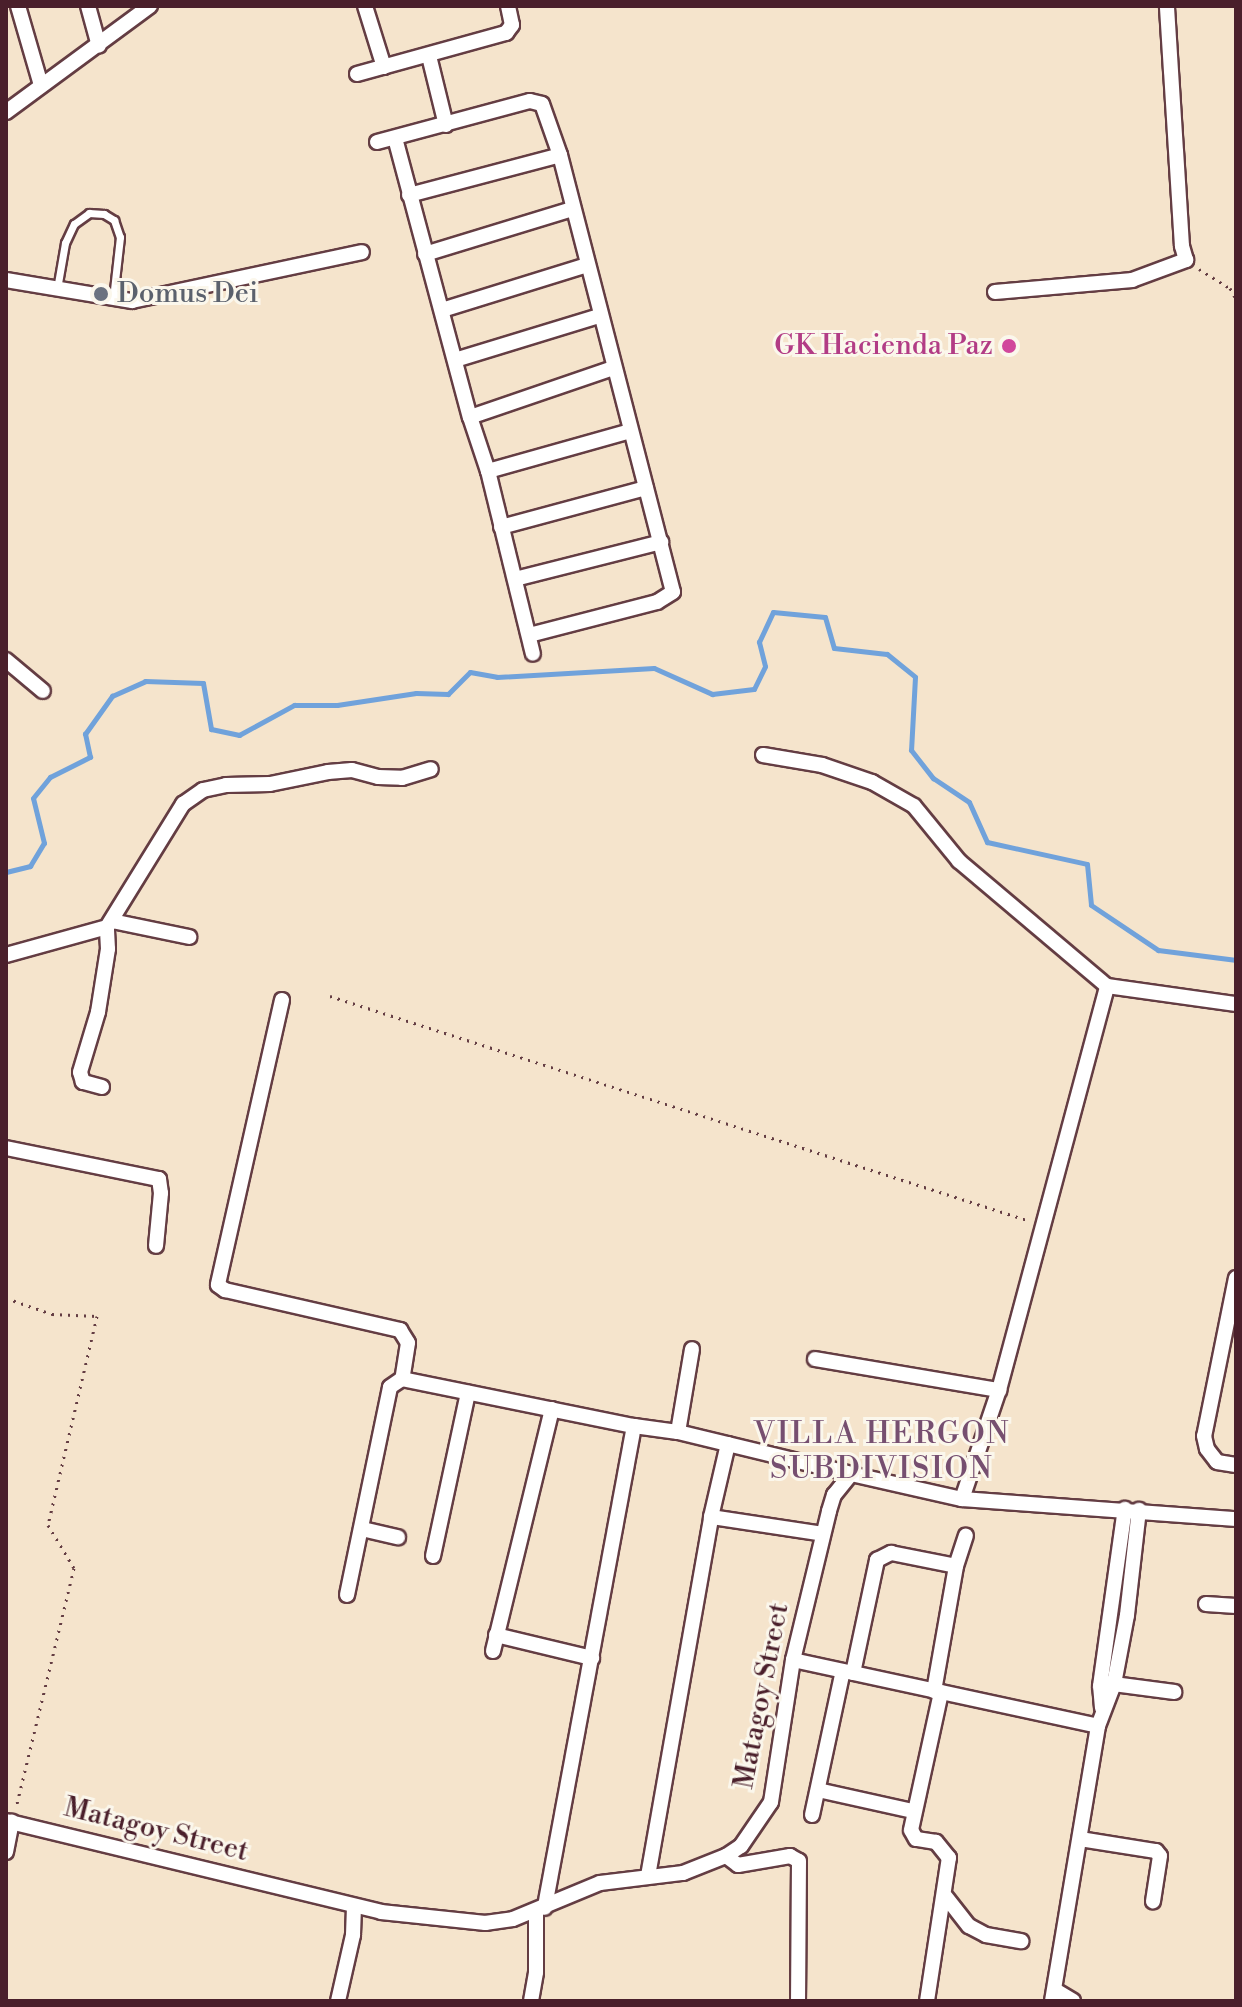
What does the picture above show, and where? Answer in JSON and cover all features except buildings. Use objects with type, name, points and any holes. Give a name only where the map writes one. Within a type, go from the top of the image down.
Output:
[{"type":"street","points":[[18,6],[41,85]]},
{"type":"street","points":[[88,6],[99,46]]},
{"type":"street","points":[[6,112],[150,6]]},
{"type":"street","points":[[365,6],[384,67]]},
{"type":"street","points":[[357,74],[506,33],[512,25],[508,6]]},
{"type":"street","points":[[995,292],[1132,280],[1186,260],[1182,246],[1167,6]]},
{"type":"street","points":[[429,56],[446,125]]},
{"type":"street","points":[[377,142],[530,101],[542,104],[560,155],[599,316],[673,585],[667,598],[529,635]]},
{"type":"street","points":[[395,138],[470,417],[488,471],[533,654]]},
{"type":"street","points":[[409,195],[560,155]]},
{"type":"street","points":[[425,254],[572,209]]},
{"type":"street","points":[[6,280],[132,301],[174,295],[362,252]]},
{"type":"street","points":[[442,310],[587,265]]},
{"type":"street","points":[[455,360],[599,316]]},
{"type":"street","points":[[470,417],[613,368]]},
{"type":"street","points":[[488,471],[630,431]]},
{"type":"street","points":[[501,527],[646,488]]},
{"type":"street","points":[[515,579],[661,542]]},
{"type":"street","points":[[6,660],[43,691]]},
{"type":"street","points":[[763,755],[822,765],[872,782],[914,806],[959,861],[1107,986],[1235,1004]]},
{"type":"street","points":[[102,1087],[83,1082],[80,1072],[98,1012],[110,924],[183,804],[203,790],[226,785],[270,784],[352,770],[378,777],[402,778],[431,769]]},
{"type":"street","points":[[6,955],[110,924],[189,937]]},
{"type":"street","points":[[962,1499],[999,1390],[1107,986]]},
{"type":"street","points":[[282,1000],[218,1285],[225,1290],[400,1330],[408,1343],[402,1379]]},
{"type":"street","points":[[6,1148],[159,1179],[161,1193],[156,1246]]},
{"type":"street","points":[[1236,1278],[1204,1436],[1207,1449],[1217,1462],[1236,1465]]},
{"type":"street","points":[[678,1432],[692,1349]]},
{"type":"street","points":[[815,1359],[999,1390]]},
{"type":"street","points":[[347,1595],[390,1387],[402,1379],[634,1426],[678,1432],[962,1499],[1236,1519]]},
{"type":"street","points":[[433,1556],[468,1393]]},
{"type":"street","points":[[493,1651],[552,1409]]},
{"type":"street","points":[[531,2001],[541,1910],[592,1658],[634,1426]]},
{"type":"street","points":[[648,1876],[711,1517],[728,1444]]},
{"type":"street","name":"Matagoy Street","points":[[9,1822],[354,1906],[485,1923],[513,1919],[541,1910],[600,1883],[683,1873],[726,1856],[741,1846],[771,1802],[793,1660],[823,1534],[834,1495],[851,1474]]},
{"type":"street","points":[[1073,2001],[1054,1996],[1108,1683],[1132,1510]]},
{"type":"street","points":[[711,1517],[823,1534]]},
{"type":"street","points":[[362,1529],[398,1537]]},
{"type":"street","points":[[927,2001],[946,1897],[949,1858],[936,1842],[916,1839],[911,1830],[938,1692],[956,1566],[966,1536]]},
{"type":"street","points":[[812,1815],[877,1560],[891,1553],[956,1566]]},
{"type":"street","points":[[1206,1604],[1236,1606]]},
{"type":"street","points":[[496,1635],[592,1658]]},
{"type":"street","points":[[793,1660],[938,1692],[1100,1719]]},
{"type":"street","points":[[1108,1683],[1174,1692]]},
{"type":"street","points":[[818,1790],[913,1811]]},
{"type":"street","points":[[6,1852],[9,1822]]},
{"type":"street","points":[[1080,1839],[1156,1851],[1160,1856],[1153,1901]]},
{"type":"street","points":[[726,1856],[738,1865],[790,1856],[799,1861],[798,2001]]},
{"type":"street","points":[[946,1897],[969,1926],[986,1935],[1021,1941]]},
{"type":"street","points":[[338,2001],[353,1935],[354,1906]]},
{"type":"lane","points":[[57,289],[65,243],[74,224],[89,213],[104,214],[114,220],[120,237],[113,298]]},
{"type":"path","points":[[1186,260],[1230,288],[1236,299]]},
{"type":"path","points":[[330,996],[1045,1226]]},
{"type":"path","points":[[6,1298],[52,1314],[97,1316],[48,1525],[74,1568],[9,1822]]},
{"type":"waterway","points":[[6,872],[30,866],[44,843],[33,798],[50,777],[90,757],[85,734],[112,696],[145,681],[203,683],[211,729],[239,735],[294,705],[337,705],[416,693],[448,694],[470,672],[497,677],[654,668],[712,694],[754,689],[765,666],[759,642],[773,612],[825,617],[834,648],[887,654],[915,677],[911,750],[933,778],[969,802],[987,842],[1087,864],[1091,905],[1158,950],[1236,960]]},
{"type":"place","name":"Domus Dei","points":[[101,294]]},
{"type":"place","name":"GK Hacienda Paz","points":[[1009,346]]},
{"type":"district","name":"VILLA HERGON SUBDIVISION","points":[[882,1451]]}]
